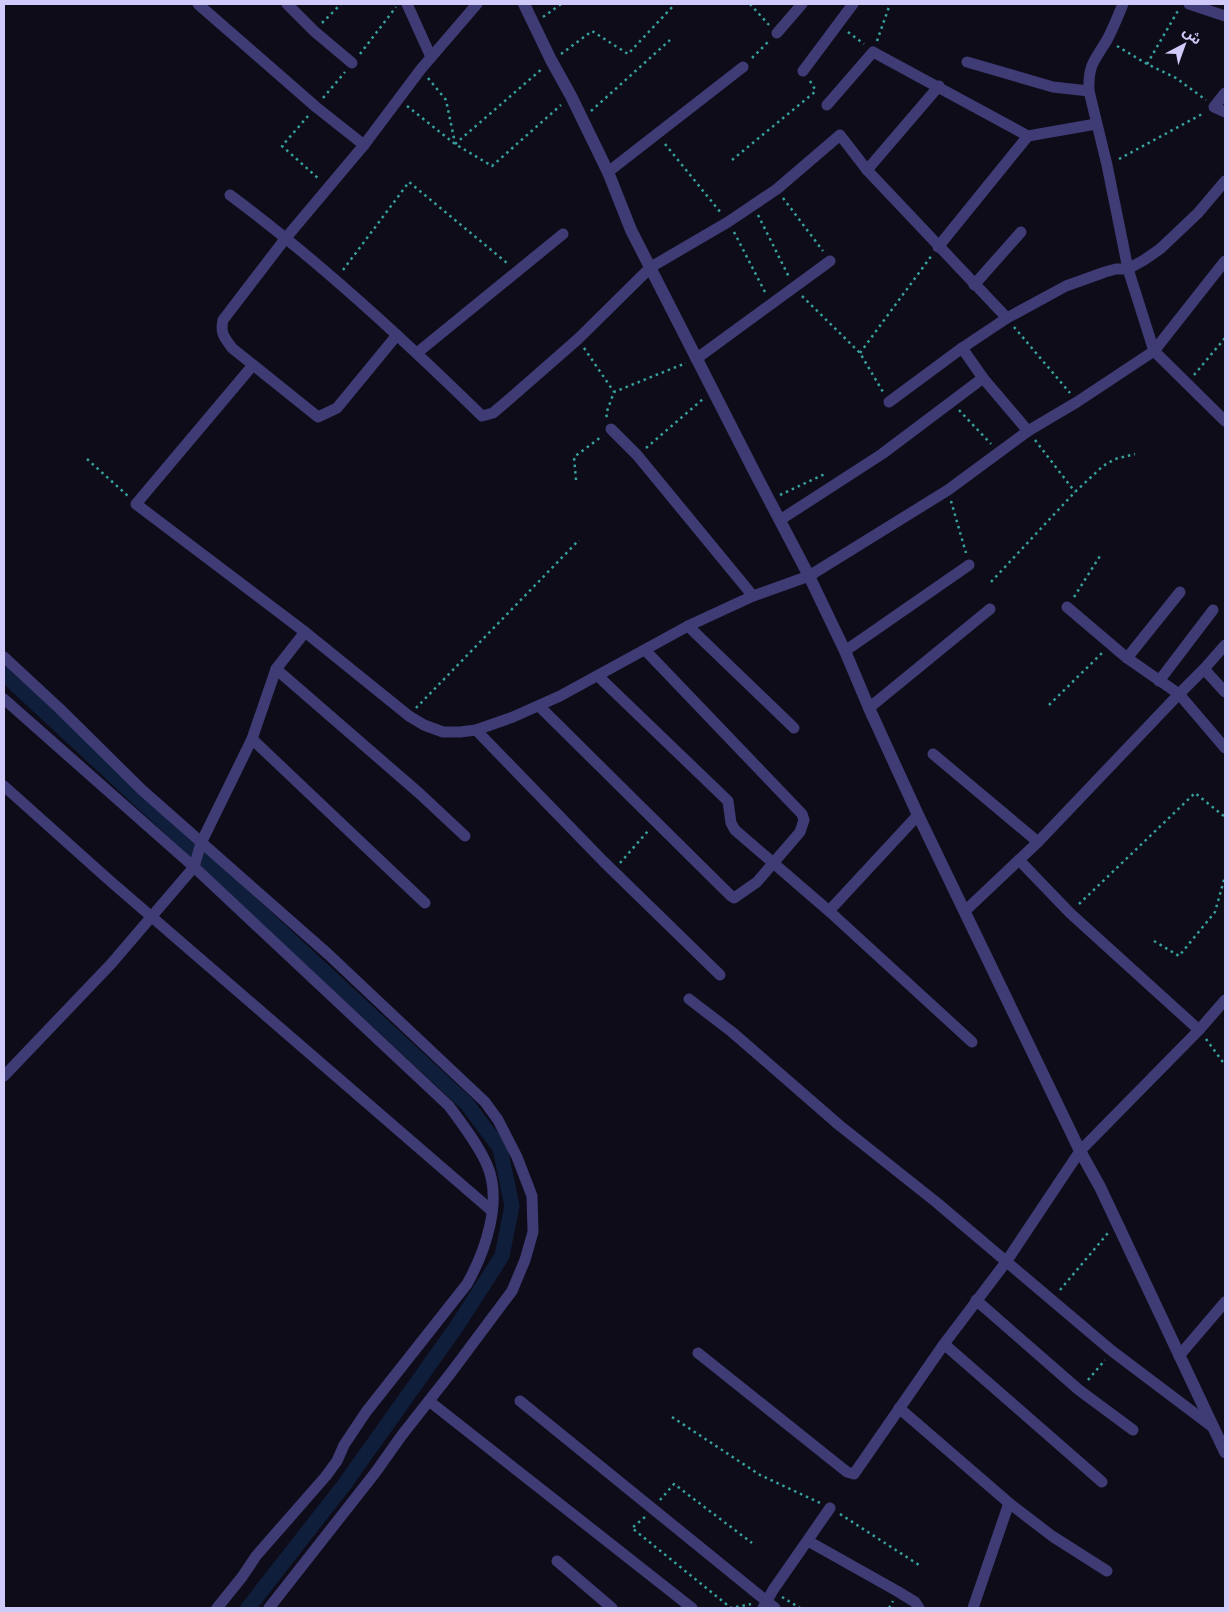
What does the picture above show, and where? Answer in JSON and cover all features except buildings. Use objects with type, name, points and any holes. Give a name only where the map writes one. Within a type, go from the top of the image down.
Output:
[{"type":"street","points":[[198,4],[316,107],[364,145]]},
{"type":"street","points":[[287,4],[314,31],[352,63]]},
{"type":"street","points":[[407,4],[431,57]]},
{"type":"street","points":[[397,335],[337,408],[323,416],[318,416],[232,348],[224,338],[221,328],[223,320],[285,239],[330,188],[421,69],[477,4]]},
{"type":"street","points":[[524,4],[608,172],[631,230],[809,576],[845,651],[918,815],[1080,1152],[1117,1222],[1225,1452]]},
{"type":"street","points":[[777,33],[802,4]]},
{"type":"street","points":[[803,71],[853,4]]},
{"type":"street","points":[[1123,4],[1107,40],[1092,64],[1089,91],[1107,165],[1128,269],[1154,351],[1225,421]]},
{"type":"street","points":[[1189,4],[1225,16]]},
{"type":"street","points":[[827,105],[873,52],[939,86],[1028,136],[1096,124]]},
{"type":"street","points":[[967,62],[1053,87],[1089,91]]},
{"type":"street","points":[[608,172],[743,67]]},
{"type":"street","points":[[868,170],[939,86]]},
{"type":"street","points":[[1220,109],[1225,93]]},
{"type":"street","points":[[230,195],[285,239],[397,335],[482,416],[493,413],[578,339],[651,267],[728,222],[777,189],[840,135],[868,170],[938,247],[1007,318]]},
{"type":"street","points":[[938,247],[1028,136]]},
{"type":"street","points":[[889,402],[962,348],[1007,318],[1066,286],[1105,272],[1116,269],[1128,269],[1160,249],[1198,213],[1225,181]]},
{"type":"street","points":[[974,285],[1022,232]]},
{"type":"street","points":[[417,353],[563,234]]},
{"type":"street","points":[[696,359],[830,261]]},
{"type":"street","points":[[253,365],[136,504],[305,632],[408,716],[424,725],[443,732],[460,732],[476,730],[539,706],[688,626],[753,596],[809,576],[948,490],[1028,431],[1077,402],[1154,351],[1225,261]]},
{"type":"street","points":[[962,348],[983,378],[1028,431]]},
{"type":"street","points":[[780,520],[882,454],[983,378]]},
{"type":"street","points":[[611,428],[637,455],[753,596]]},
{"type":"street","points":[[845,651],[969,565]]},
{"type":"street","points":[[1127,658],[1180,592]]},
{"type":"street","points":[[1067,608],[1127,658],[1179,694],[1225,748]]},
{"type":"street","points":[[869,708],[990,609]]},
{"type":"street","points":[[1159,680],[1213,610]]},
{"type":"street","points":[[688,626],[794,728]]},
{"type":"street","points":[[4,1076],[112,964],[194,867],[201,843],[252,739],[276,669],[305,632]]},
{"type":"street","points":[[965,911],[1038,842],[1204,670],[1225,645]]},
{"type":"street","points":[[539,706],[734,898],[757,882],[800,832],[804,820],[800,810],[646,650]]},
{"type":"street","points":[[4,657],[142,790],[328,954],[485,1102],[498,1120],[517,1157],[532,1196],[533,1232],[525,1260],[512,1291],[274,1606]]},
{"type":"street","points":[[276,669],[419,793],[465,836]]},
{"type":"street","points":[[1204,670],[1225,692]]},
{"type":"street","points":[[598,676],[728,800],[731,823],[735,830],[829,911],[972,1042]]},
{"type":"street","points":[[4,699],[194,867],[449,1106],[468,1132],[487,1165],[492,1181],[492,1211],[485,1247],[467,1284],[366,1412],[326,1476],[256,1556],[217,1608]]},
{"type":"street","points":[[476,730],[613,871],[720,975]]},
{"type":"street","points":[[252,739],[425,903]]},
{"type":"street","points":[[933,754],[1038,842]]},
{"type":"street","points":[[4,786],[492,1211]]},
{"type":"street","points":[[829,911],[918,815]]},
{"type":"street","points":[[1019,860],[1070,913],[1199,1030]]},
{"type":"street","points":[[689,999],[732,1032],[839,1125],[1112,1351],[1214,1428]]},
{"type":"street","points":[[698,1353],[854,1474],[944,1344],[1006,1262],[1080,1152],[1199,1030],[1225,1000]]},
{"type":"street","points":[[976,1300],[1079,1390],[1133,1430]]},
{"type":"street","points":[[1179,1356],[1225,1302]]},
{"type":"street","points":[[944,1344],[1102,1482]]},
{"type":"street","points":[[429,1401],[692,1608]]},
{"type":"street","points":[[520,1401],[768,1606],[773,1590],[830,1508]]},
{"type":"street","points":[[899,1408],[1009,1503],[1052,1536],[1107,1571]]},
{"type":"street","points":[[973,1608],[1009,1503]]},
{"type":"street","points":[[808,1541],[897,1591],[915,1602],[919,1608]]},
{"type":"street","points":[[557,1561],[612,1608]]},
{"type":"path","points":[[314,31],[341,4]]},
{"type":"path","points":[[330,188],[282,146],[399,4]]},
{"type":"path","points":[[534,24],[561,4]]},
{"type":"path","points":[[743,67],[777,33],[750,4]]},
{"type":"path","points":[[838,23],[873,52],[890,4]]},
{"type":"path","points":[[1147,64],[1182,4]]},
{"type":"path","points":[[582,119],[670,40]]},
{"type":"path","points":[[1107,40],[1147,64],[1176,78],[1220,109],[1107,165]]},
{"type":"path","points":[[421,69],[446,100],[455,144]]},
{"type":"path","points":[[732,160],[816,91]]},
{"type":"path","points":[[398,99],[455,144],[492,166],[571,96]]},
{"type":"path","points":[[657,134],[728,222],[771,304]]},
{"type":"path","points":[[334,281],[409,182],[518,272]]},
{"type":"path","points":[[777,189],[830,261]]},
{"type":"path","points":[[753,204],[794,288],[860,353],[889,402]]},
{"type":"path","points":[[860,353],[938,247]]},
{"type":"path","points":[[1007,318],[1077,402]]},
{"type":"path","points":[[1187,384],[1225,338]]},
{"type":"path","points":[[578,339],[614,392]]},
{"type":"path","points":[[576,480],[574,457],[611,428],[606,414],[614,392],[696,359]]},
{"type":"path","points":[[637,455],[713,390]]},
{"type":"path","points":[[950,402],[999,453]]},
{"type":"path","points":[[1028,431],[1075,492]]},
{"type":"path","points":[[991,582],[1075,492],[1109,462],[1135,454]]},
{"type":"path","points":[[87,460],[136,504]]},
{"type":"path","points":[[948,490],[969,565]]},
{"type":"path","points":[[408,716],[579,540]]},
{"type":"path","points":[[1067,608],[1100,556]]},
{"type":"path","points":[[1049,705],[1111,645]]},
{"type":"path","points":[[1070,913],[1195,794],[1225,817]]},
{"type":"path","points":[[613,871],[655,822]]},
{"type":"path","points":[[1154,941],[1179,956],[1215,912],[1225,876]]},
{"type":"path","points":[[1199,1030],[1225,1065]]},
{"type":"path","points":[[1051,1300],[1117,1222]]},
{"type":"path","points":[[1079,1390],[1112,1351]]},
{"type":"path","points":[[672,1417],[760,1475],[830,1508],[919,1565]]},
{"type":"path","points":[[752,1543],[674,1484],[652,1510],[632,1528],[731,1608],[768,1606]]},
{"type":"path","points":[[773,1590],[800,1608]]},
{"type":"waterway","points":[[4,674],[467,1104],[500,1148],[512,1206],[502,1256],[457,1326],[344,1485],[248,1608]]}]
